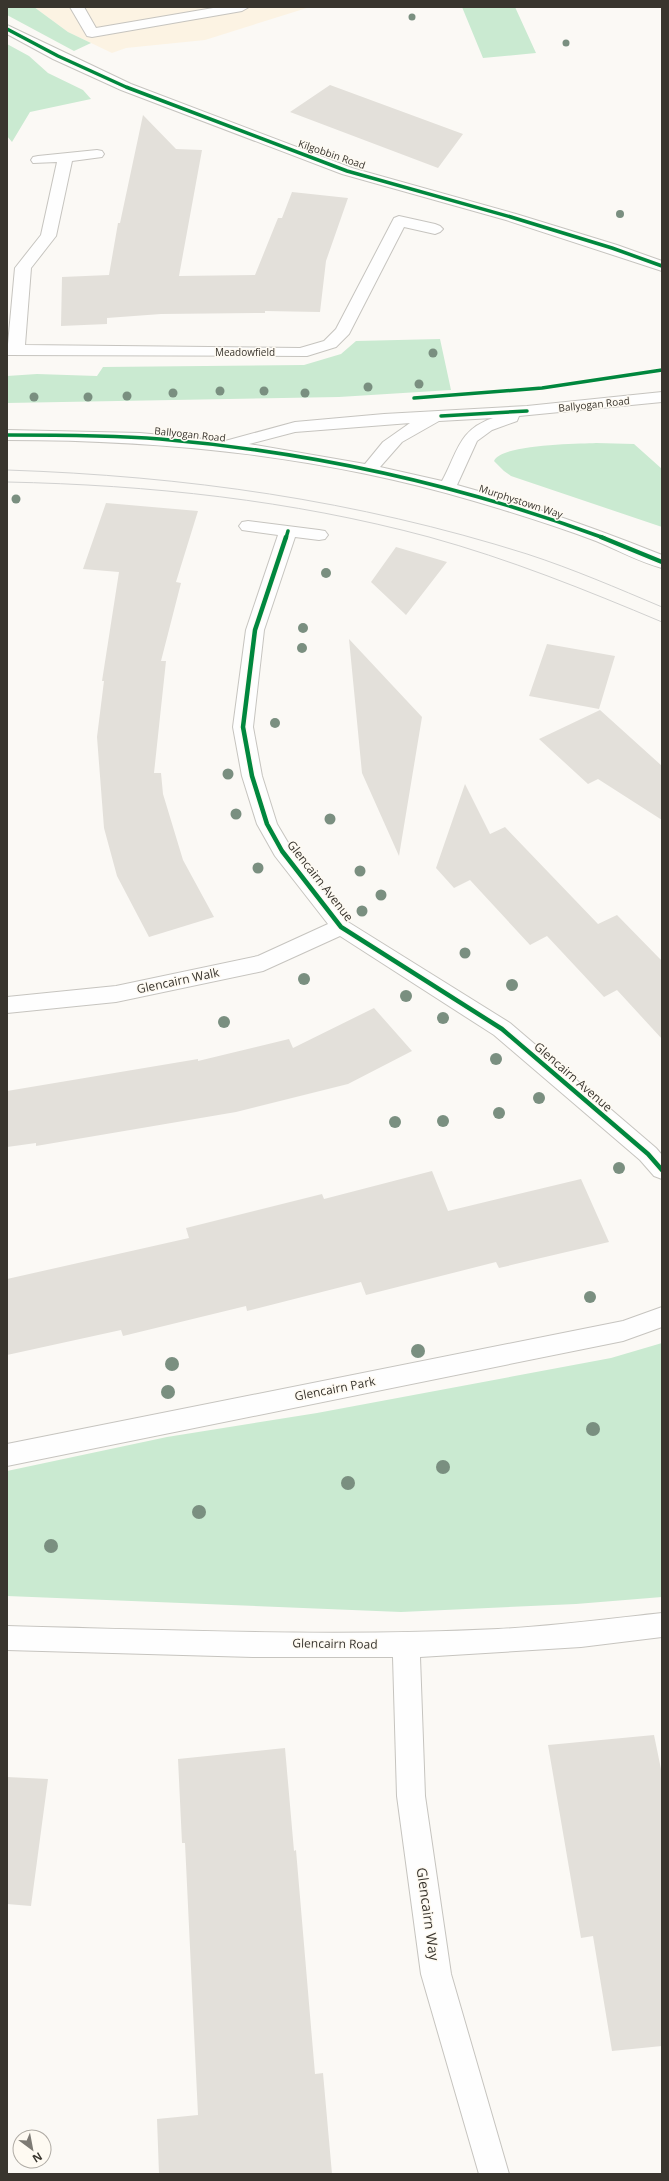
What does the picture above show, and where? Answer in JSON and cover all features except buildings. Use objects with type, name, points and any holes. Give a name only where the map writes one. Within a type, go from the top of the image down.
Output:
[{"type":"street","points":[[77,7],[92,33],[242,7]]},
{"type":"street","name":"Kilgobbin Road","points":[[7,29],[58,56],[126,87],[340,168],[511,217],[612,248],[662,266]]},
{"type":"street","points":[[38,160],[64,159],[97,154]]},
{"type":"street","name":"Meadowfield","points":[[64,159],[48,236],[23,268],[12,349],[301,353],[330,344],[343,330],[399,221],[435,229]]},
{"type":"street","name":"Ballyogan Road","points":[[223,446],[295,427],[527,411],[662,397]]},
{"type":"street","name":"Ballyogan Road","points":[[447,488],[470,439],[486,426],[527,411]]},
{"type":"street","name":"Ballyogan Road","points":[[7,435],[94,435],[223,446],[370,469],[389,443],[414,426],[441,416]]},
{"type":"street","name":"Murphystown Way","points":[[370,469],[447,488],[556,522],[662,562]]},
{"type":"street","points":[[248,526],[319,535]]},
{"type":"street","name":"Glencairn Avenue","points":[[288,531],[255,630],[243,727],[252,776],[267,824],[282,851],[341,927],[502,1029],[657,1157]]},
{"type":"street","name":"Glencairn Walk","points":[[7,1005],[116,994],[263,963],[341,927]]},
{"type":"street","name":"Glencairn Park","points":[[7,1455],[623,1331],[662,1317]]},
{"type":"street","name":"Glencairn Road","points":[[7,1638],[407,1646],[594,1635],[662,1625]]},
{"type":"street","name":"Glencairn Way","points":[[407,1646],[406,1680],[411,1796],[436,1974],[494,2174]]},
{"type":"shaded area","points":[[34,7],[310,7],[205,40],[126,48],[112,53],[68,32]]},
{"type":"green space","points":[[7,7],[34,7],[68,32],[91,43],[74,51],[7,15]]},
{"type":"green space","points":[[462,7],[515,7],[536,53],[483,58]]},
{"type":"green space","points":[[7,44],[29,56],[48,73],[83,90],[91,99],[30,112],[12,142],[7,136]]},
{"type":"green space","points":[[440,339],[451,390],[339,397],[7,403],[7,376],[37,374],[97,376],[103,367],[304,365],[341,354],[356,341]]},
{"type":"green space","points":[[596,443],[634,444],[662,469],[662,527],[511,476],[494,461],[500,455],[525,448]]},
{"type":"green space","points":[[662,1343],[662,1597],[576,1604],[401,1612],[7,1596],[7,1471],[167,1437],[317,1413],[611,1358]]},
{"type":"tram line","points":[[7,470],[73,473],[205,485],[334,505],[463,535],[527,554],[578,572],[662,607]]},
{"type":"tram line","points":[[7,482],[114,487],[220,497],[273,504],[377,524],[429,537],[518,565],[662,622]]},
{"type":"cycle path","points":[[7,29],[58,56],[126,87],[347,171],[511,217],[612,248],[662,266]]},
{"type":"cycle path","points":[[414,398],[542,388],[662,370]]},
{"type":"cycle path","points":[[441,416],[527,411]]},
{"type":"cycle path","points":[[7,435],[159,439],[222,445],[287,454],[351,466],[416,480],[480,497],[542,516],[603,538],[662,562]]},
{"type":"cycle path","points":[[288,531],[255,630],[243,727],[252,776],[267,824],[282,851],[341,927],[502,1029],[648,1154],[662,1170]]}]
